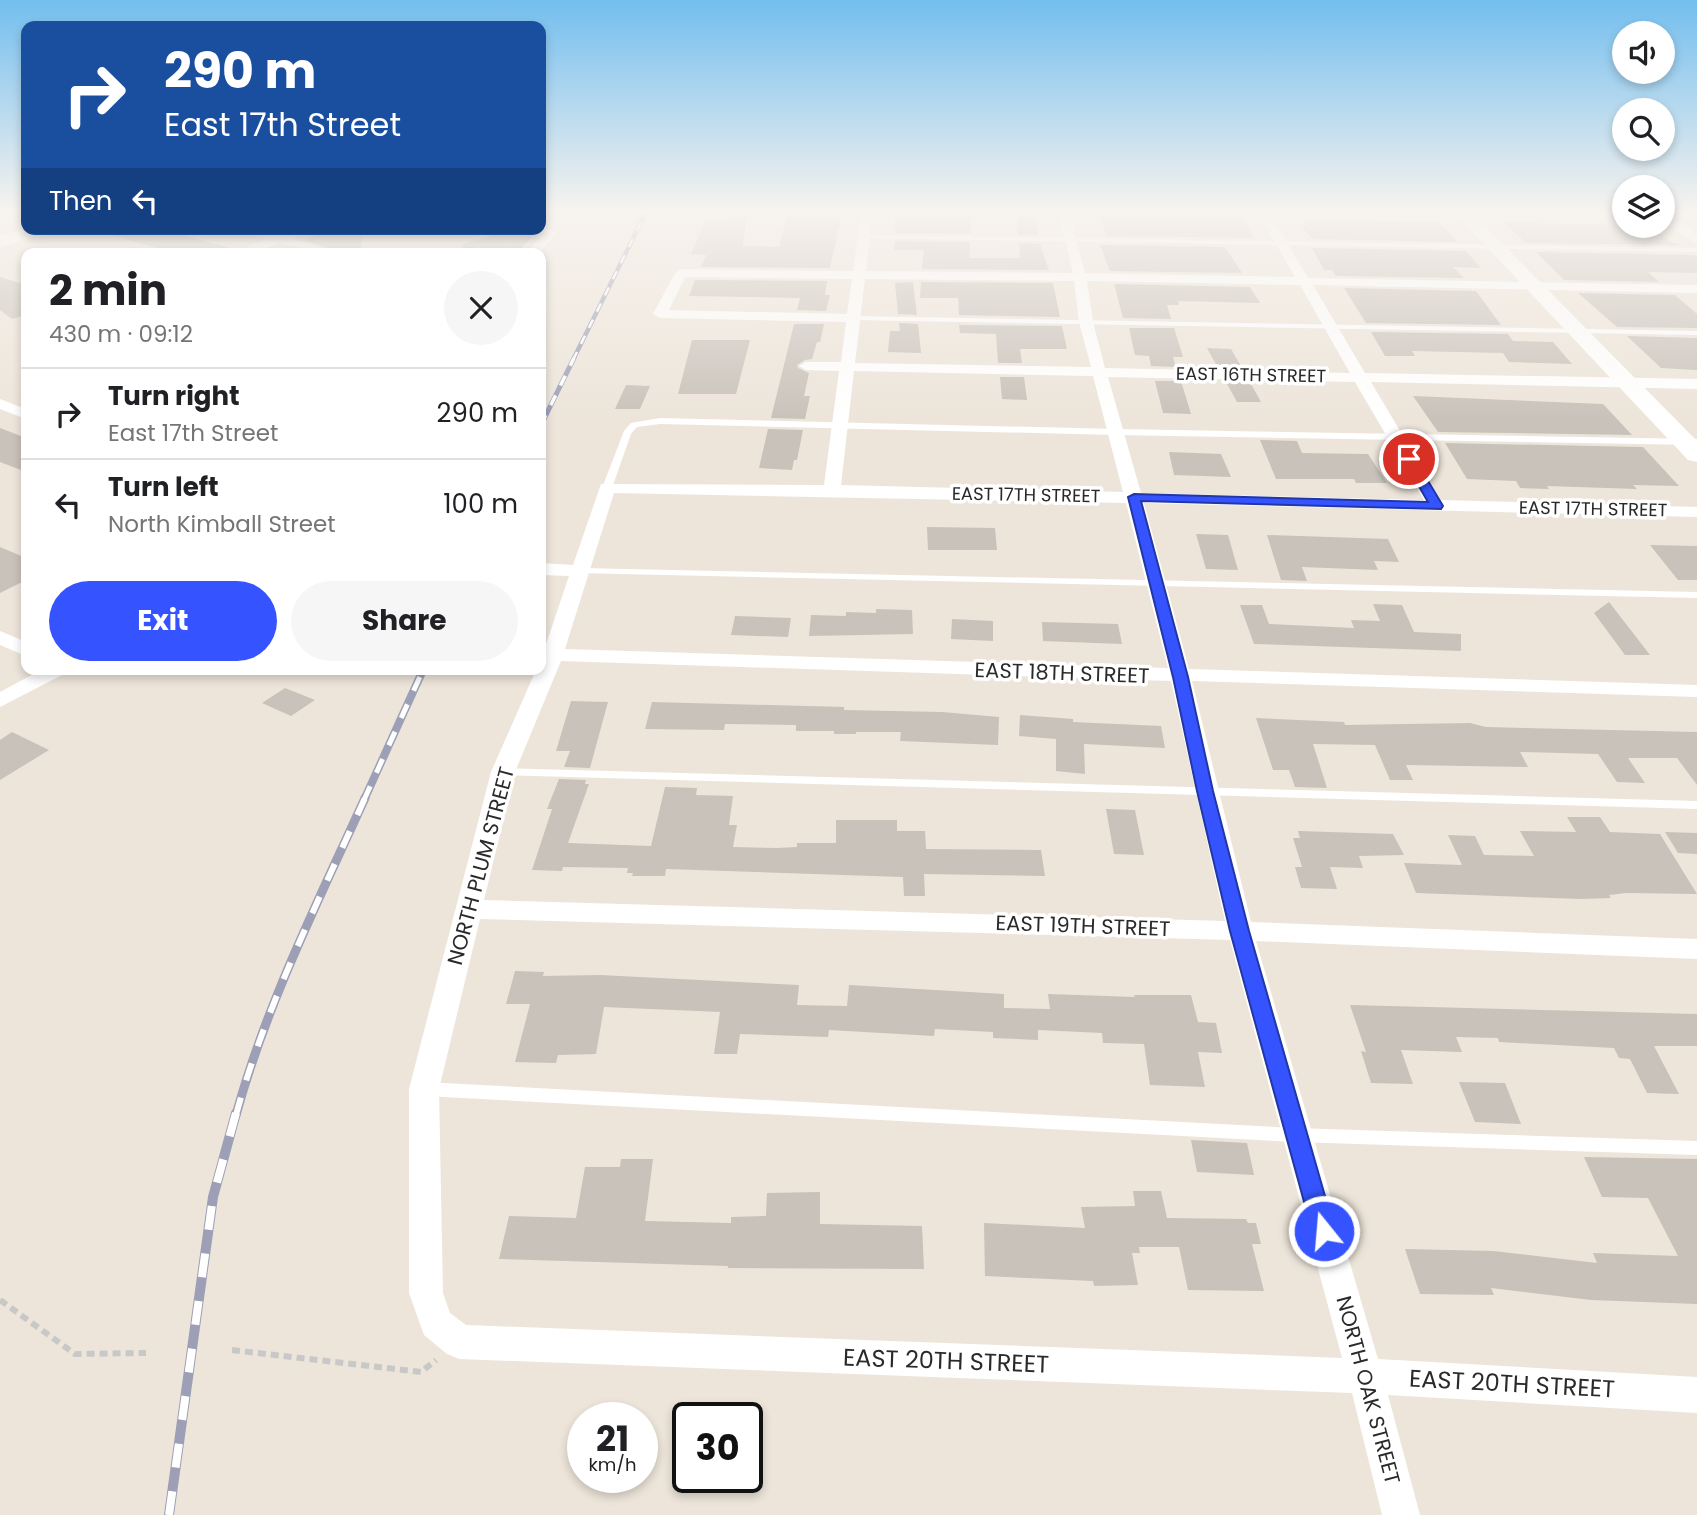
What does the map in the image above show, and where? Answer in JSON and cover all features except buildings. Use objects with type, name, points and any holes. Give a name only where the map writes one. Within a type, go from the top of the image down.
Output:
[{"type":"main road","points":[[1526,279],[1626,383],[1692,446]]},
{"type":"street","points":[[678,279],[660,314],[853,318]]},
{"type":"street","points":[[832,490],[859,279]]},
{"type":"street","name":"NORTH OAK STREET","points":[[1080,279],[1086,322],[1181,677],[1205,791],[1240,931],[1295,1135],[1367,1377],[1401,1515]]},
{"type":"street","points":[[1144,279],[1697,289]]},
{"type":"street","points":[[1303,279],[1436,506]]},
{"type":"street","name":"EAST 16TH STREET","points":[[806,366],[1697,384]]},
{"type":"street","points":[[0,404],[21,412]]},
{"type":"street","name":"EAST 17TH STREET","points":[[607,488],[832,490],[1697,512]]},
{"type":"street","name":"NORTH PLUM STREET","points":[[546,671],[607,488]]},
{"type":"street","points":[[546,569],[580,570]]},
{"type":"street","points":[[0,637],[21,648]]},
{"type":"street","name":"EAST 18TH STREET","points":[[553,655],[1181,677],[1697,691]]},
{"type":"street","points":[[0,701],[48,675]]},
{"type":"street","name":"NORTH PLUM STREET","points":[[424,1090],[503,772],[544,675]]},
{"type":"street","name":"EAST 19TH STREET","points":[[468,909],[1240,931],[1697,949]]},
{"type":"street","points":[[424,1090],[426,1293],[436,1323],[459,1342]]},
{"type":"street","name":"EAST 20TH STREET","points":[[459,1342],[1367,1377],[1697,1395]]},
{"type":"lane","points":[[853,318],[1697,333]]},
{"type":"lane","points":[[607,488],[627,433],[634,425],[660,421],[1395,436],[1692,446]]},
{"type":"lane","points":[[580,570],[1697,595]]},
{"type":"lane","points":[[503,772],[1697,805]]},
{"type":"lane","points":[[424,1090],[1295,1135],[1697,1148]]},
{"type":"path","points":[[0,1300],[75,1354],[146,1353]]},
{"type":"path","points":[[232,1350],[421,1372],[459,1342]]},
{"type":"railway","points":[[573,360],[613,279]]},
{"type":"railway","points":[[546,415],[574,358]]},
{"type":"railway","points":[[364,800],[421,675]]},
{"type":"railway","points":[[236,1115],[248,1074],[278,994],[365,798]]},
{"type":"railway","points":[[169,1515],[213,1197],[236,1113]]},
{"type":"route","points":[[1324,1231],[1240,931],[1205,791],[1181,677],[1134,497],[1436,506],[1409,459]]}]
